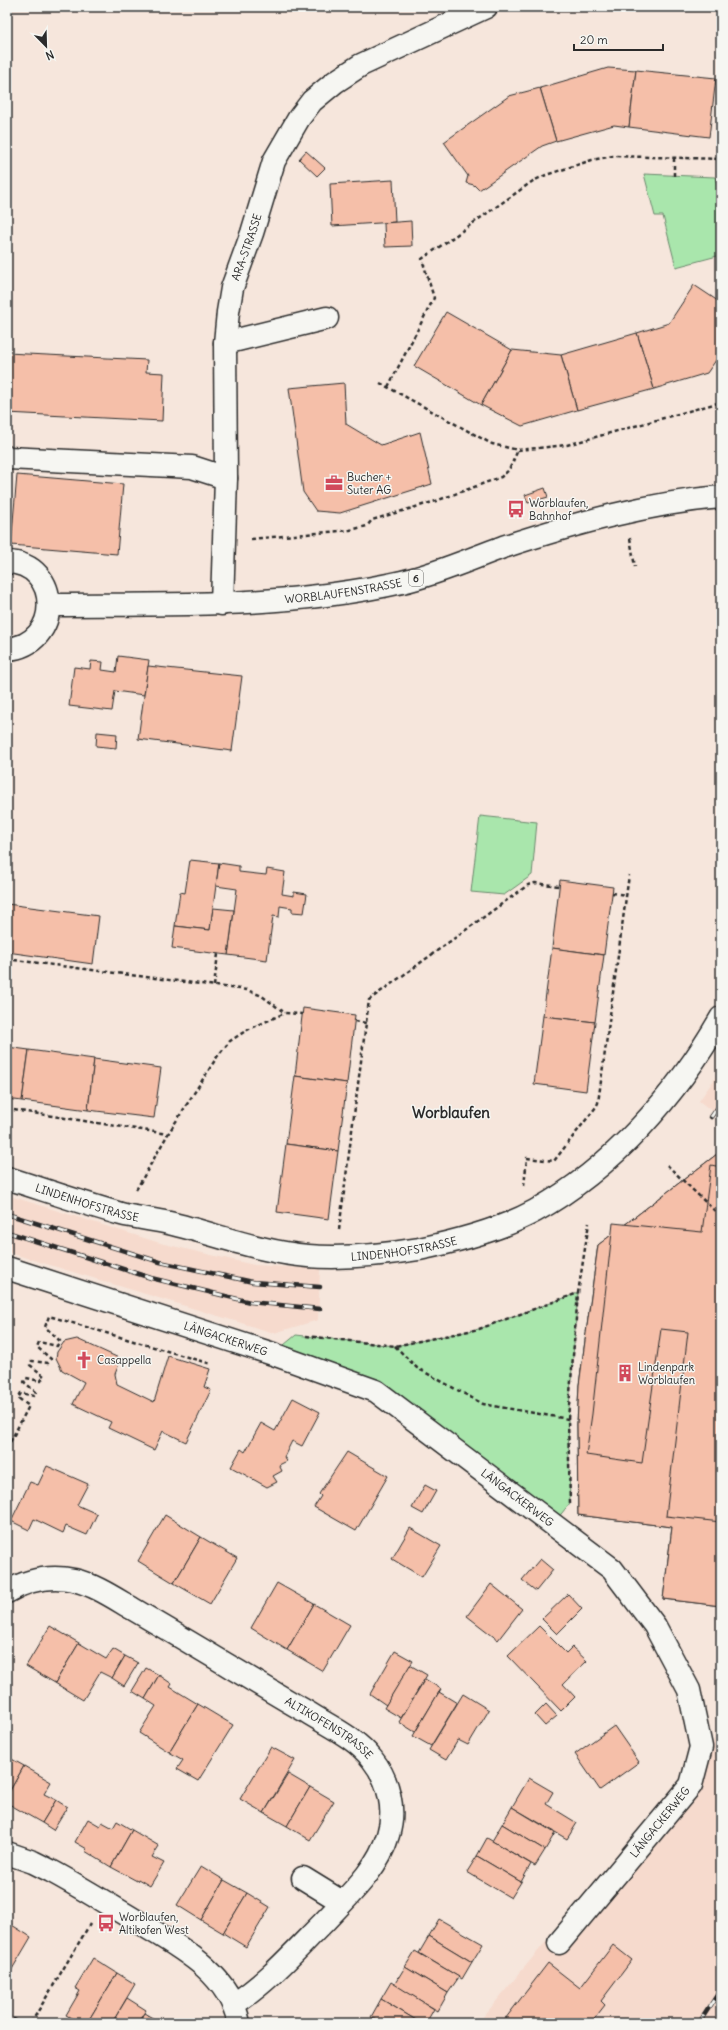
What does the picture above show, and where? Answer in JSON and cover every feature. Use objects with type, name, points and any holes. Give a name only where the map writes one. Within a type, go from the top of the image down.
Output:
[{"type":"street","name":"ARA-STRASSE","points":[[222,604],[226,478],[225,342],[232,288],[252,233],[274,161],[298,118],[312,101],[335,82],[361,65],[486,7]]},
{"type":"street","points":[[225,342],[327,318]]},
{"type":"street","points":[[8,458],[192,467],[226,478]]},
{"type":"street","name":"WORBLAUFENSTRASSE","points":[[50,605],[222,604],[324,596],[404,581],[505,547],[576,526],[664,505],[721,497]]},
{"type":"street","points":[[7,562],[27,567],[39,577],[48,594],[50,605],[46,622],[35,638],[25,645],[7,648]]},
{"type":"street","name":"LINDENHOFSTRASSE","points":[[7,1178],[122,1214],[169,1223],[258,1248],[308,1256],[335,1257],[400,1252],[450,1242],[491,1230],[534,1212],[584,1178],[638,1129],[679,1080],[721,1018]]},
{"type":"street","name":"LÄNGACKERWEG","points":[[7,1268],[273,1354],[376,1391],[612,1569],[655,1626],[689,1690],[701,1747],[691,1785],[559,1943]]},
{"type":"street","name":"ALTIKOFENSTRASSE","points":[[7,1592],[17,1586],[46,1578],[61,1578],[88,1584],[335,1729],[362,1749],[373,1759],[386,1785],[392,1810],[389,1834],[379,1857],[372,1868],[237,2014],[219,1982],[189,1954],[104,1901],[52,1871],[7,1853]]},
{"type":"street","points":[[303,1878],[342,1902]]},
{"type":"path","points":[[388,387],[434,298],[422,259],[546,174],[592,160],[613,156],[674,159],[721,159]]},
{"type":"path","points":[[674,159],[674,176]]},
{"type":"path","points":[[380,383],[492,444],[518,450],[567,444],[721,402]]},
{"type":"path","points":[[269,538],[350,530],[367,526],[372,520],[436,501],[501,478],[509,470],[518,450]]},
{"type":"path","points":[[534,1212],[524,1194],[527,1158],[554,1160],[598,1103],[629,876]]},
{"type":"path","points":[[335,1257],[369,1000],[528,885],[535,883],[559,886]]},
{"type":"path","points":[[612,893],[627,895]]},
{"type":"path","points":[[214,986],[218,954]]},
{"type":"path","points":[[7,959],[247,990],[262,996],[285,1013]]},
{"type":"path","points":[[122,1214],[168,1134],[217,1057],[230,1041],[247,1030],[285,1013],[302,1014]]},
{"type":"path","points":[[355,1021],[366,1023]]},
{"type":"path","points":[[7,1109],[168,1134]]},
{"type":"path","points":[[667,1165],[721,1217]]},
{"type":"path","points":[[570,1503],[568,1419],[578,1293],[589,1223]]},
{"type":"path","points":[[273,1354],[296,1335],[395,1346],[479,1330],[578,1293]]},
{"type":"path","points":[[7,1448],[28,1406],[18,1398],[21,1394],[34,1396],[36,1392],[24,1382],[26,1378],[41,1381],[44,1376],[30,1365],[32,1361],[48,1363],[51,1358],[36,1348],[39,1342],[57,1346],[60,1341],[45,1327],[49,1316]]},
{"type":"path","points":[[395,1346],[417,1368],[483,1404],[568,1419]]},
{"type":"path","points":[[30,2023],[104,1901]]},
{"type":"path","points":[[7,2015],[21,2023]]},
{"type":"shaded area","points":[[721,1070],[721,1118],[699,1101]]},
{"type":"shaded area","points":[[7,1195],[160,1243],[254,1265],[320,1269],[318,1320],[274,1333],[7,1252]]},
{"type":"shaded area","points":[[721,1712],[721,2023],[478,2023],[680,1781],[702,1788]]},
{"type":"green space","points":[[644,174],[715,177],[721,199],[721,255],[676,267],[663,216],[655,216]]},
{"type":"green space","points":[[480,816],[537,822],[532,875],[504,895],[471,892]]},
{"type":"green space","points":[[578,1293],[568,1419],[570,1503],[553,1524],[376,1391],[273,1354],[296,1335],[395,1346],[479,1329]]},
{"type":"building","points":[[608,68],[636,70],[629,127],[614,125],[556,141],[540,88]]},
{"type":"building","points":[[636,70],[716,78],[709,137],[629,127]]},
{"type":"building","points":[[540,88],[556,141],[542,146],[479,190],[474,185],[466,183],[468,176],[444,142],[509,96]]},
{"type":"building","points":[[306,151],[325,168],[317,176],[299,159]]},
{"type":"building","points":[[393,180],[395,222],[332,226],[330,184]]},
{"type":"building","points":[[411,221],[412,246],[385,247],[384,223]]},
{"type":"building","points":[[694,285],[721,303],[721,353],[707,373],[654,389],[637,333],[669,323]]},
{"type":"building","points":[[446,312],[512,350],[481,405],[414,366]]},
{"type":"building","points":[[637,333],[654,389],[577,410],[561,355]]},
{"type":"building","points":[[512,350],[561,355],[577,410],[522,426],[481,405]]},
{"type":"building","points":[[7,353],[147,360],[146,372],[164,373],[162,421],[7,413]]},
{"type":"building","points":[[344,383],[346,424],[381,445],[420,432],[432,484],[340,513],[316,511],[303,492],[289,388]]},
{"type":"building","points":[[17,475],[123,484],[117,554],[11,545]]},
{"type":"building","points":[[545,488],[548,497],[528,503],[525,495]]},
{"type":"building","points":[[118,656],[149,660],[144,695],[115,691],[112,711],[69,706],[74,667],[90,669],[91,661],[103,662],[102,670],[116,672]]},
{"type":"building","points":[[148,666],[242,676],[232,751],[138,739]]},
{"type":"building","points":[[97,732],[117,734],[116,748],[96,746]]},
{"type":"building","points":[[190,860],[219,863],[210,930],[175,926],[180,892],[185,893]]},
{"type":"building","points":[[219,863],[239,866],[239,872],[266,875],[267,869],[285,872],[282,894],[294,896],[294,892],[307,894],[304,913],[292,912],[292,908],[280,906],[279,917],[273,916],[267,960],[228,955],[237,889],[216,886]]},
{"type":"building","points":[[560,880],[613,887],[604,955],[552,948]]},
{"type":"building","points":[[7,904],[99,916],[93,964],[7,952]]},
{"type":"building","points":[[213,908],[234,910],[228,955],[172,948],[175,926],[210,930]]},
{"type":"building","points":[[552,948],[604,955],[595,1022],[543,1016]]},
{"type":"building","points":[[303,1008],[355,1015],[347,1083],[295,1076]]},
{"type":"building","points":[[543,1016],[595,1022],[586,1091],[534,1084]]},
{"type":"building","points":[[7,1047],[29,1050],[22,1101],[7,1099]]},
{"type":"building","points":[[29,1050],[94,1059],[88,1110],[22,1101]]},
{"type":"building","points":[[94,1059],[161,1068],[154,1118],[88,1110]]},
{"type":"building","points":[[295,1076],[347,1083],[338,1151],[286,1144]]},
{"type":"building","points":[[286,1144],[338,1151],[329,1219],[277,1212]]},
{"type":"building","points":[[721,1151],[721,1606],[663,1599],[672,1527],[578,1515],[577,1424],[579,1385],[598,1245]]},
{"type":"building","points":[[721,1151],[721,1606],[663,1599],[672,1527],[578,1515],[577,1424],[579,1385],[598,1245]]},
{"type":"building","name":"Lindenpark Worblaufen","points":[[711,1165],[721,1167],[721,1522],[666,1516],[688,1332],[661,1329],[642,1463],[586,1455],[592,1414],[613,1223],[702,1232]]},
{"type":"building","points":[[77,1339],[121,1359],[115,1374],[117,1384],[154,1402],[168,1356],[210,1369],[204,1387],[211,1390],[186,1442],[163,1431],[154,1450],[108,1428],[111,1422],[73,1404],[84,1382],[62,1370],[56,1358],[57,1352],[64,1342]]},
{"type":"building","points":[[293,1398],[320,1412],[302,1446],[292,1441],[284,1457],[287,1461],[279,1465],[282,1471],[273,1476],[277,1482],[267,1487],[231,1467],[241,1449],[245,1452],[261,1423],[275,1431]]},
{"type":"building","points":[[347,1452],[388,1476],[356,1531],[314,1507],[321,1496],[319,1494]]},
{"type":"building","points":[[47,1466],[88,1484],[77,1505],[97,1514],[87,1535],[66,1526],[63,1533],[34,1519],[29,1530],[11,1521],[30,1482],[38,1485]]},
{"type":"building","points":[[425,1485],[436,1491],[423,1514],[412,1508]]},
{"type":"building","points":[[165,1515],[201,1537],[174,1583],[138,1561]]},
{"type":"building","points":[[410,1528],[441,1546],[422,1577],[392,1559]]},
{"type":"building","points":[[201,1537],[237,1558],[210,1604],[174,1583]]},
{"type":"building","points":[[540,1559],[553,1570],[536,1591],[522,1580]]},
{"type":"building","points":[[277,1583],[314,1604],[287,1650],[251,1628]]},
{"type":"building","points":[[491,1584],[522,1609],[498,1640],[467,1616]]},
{"type":"building","points":[[568,1594],[582,1609],[557,1634],[542,1619]]},
{"type":"building","points":[[314,1604],[350,1625],[323,1671],[287,1650]]},
{"type":"building","points":[[50,1626],[79,1643],[55,1683],[26,1666]]},
{"type":"building","points":[[539,1626],[566,1653],[572,1647],[587,1661],[563,1684],[575,1697],[561,1711],[508,1656]]},
{"type":"building","points":[[79,1643],[106,1659],[113,1649],[125,1656],[112,1678],[100,1672],[83,1700],[55,1683]]},
{"type":"building","points":[[395,1651],[413,1661],[386,1705],[370,1694]]},
{"type":"building","points":[[125,1656],[138,1663],[124,1686],[112,1678]]},
{"type":"building","points":[[410,1665],[427,1675],[401,1718],[384,1708]]},
{"type":"building","points":[[146,1668],[159,1675],[145,1699],[132,1691]]},
{"type":"building","points":[[159,1675],[172,1684],[170,1687],[198,1704],[169,1752],[139,1733],[156,1706],[145,1699]]},
{"type":"building","points":[[425,1679],[441,1689],[415,1732],[399,1722]]},
{"type":"building","points":[[439,1692],[457,1703],[431,1746],[413,1736]]},
{"type":"building","points":[[463,1694],[489,1710],[468,1745],[458,1740],[446,1760],[429,1750]]},
{"type":"building","points":[[198,1704],[233,1725],[198,1781],[177,1769],[183,1760],[169,1752]]},
{"type":"building","points":[[546,1704],[557,1716],[545,1726],[535,1715]]},
{"type":"building","points":[[614,1726],[639,1762],[600,1790],[575,1754]]},
{"type":"building","points":[[271,1747],[295,1760],[264,1813],[240,1799]]},
{"type":"building","points":[[8,1757],[24,1766],[7,1796],[7,1760]]},
{"type":"building","points":[[24,1766],[51,1782],[44,1794],[56,1800],[42,1823],[7,1803],[7,1796]]},
{"type":"building","points":[[288,1774],[310,1787],[287,1826],[264,1813]]},
{"type":"building","points":[[529,1778],[553,1792],[546,1804],[577,1823],[567,1839],[512,1807]]},
{"type":"building","points":[[310,1787],[334,1801],[310,1840],[287,1826]]},
{"type":"building","points":[[56,1800],[67,1807],[53,1830],[42,1823]]},
{"type":"building","points":[[512,1807],[555,1833],[545,1850],[502,1824]]},
{"type":"building","points":[[88,1819],[100,1826],[102,1822],[113,1828],[117,1821],[132,1830],[111,1867],[85,1851],[87,1849],[75,1842]]},
{"type":"building","points":[[502,1824],[545,1850],[535,1866],[492,1841]]},
{"type":"building","points":[[132,1830],[159,1846],[152,1857],[164,1863],[150,1886],[111,1867]]},
{"type":"building","points":[[487,1838],[531,1864],[521,1882],[477,1856]]},
{"type":"building","points":[[477,1856],[521,1882],[511,1898],[467,1872]]},
{"type":"building","points":[[201,1866],[224,1880],[201,1920],[177,1905]]},
{"type":"building","points":[[224,1880],[247,1893],[223,1933],[201,1920]]},
{"type":"building","points":[[247,1893],[270,1907],[246,1947],[223,1933]]},
{"type":"building","points":[[439,1919],[483,1944],[472,1962],[429,1936]]},
{"type":"building","points":[[7,1922],[31,1937],[8,1976],[7,1975]]},
{"type":"building","points":[[429,1936],[472,1962],[462,1979],[419,1953]]},
{"type":"building","points":[[613,1945],[632,1960],[601,2001],[605,2005],[591,2023],[502,2023],[548,1963],[580,1988]]},
{"type":"building","points":[[415,1951],[459,1977],[448,1993],[405,1967]]},
{"type":"building","points":[[93,1958],[117,1973],[87,2023],[80,2023],[66,2015],[80,1991],[75,1988]]},
{"type":"building","points":[[405,1967],[448,1993],[438,2011],[394,1985]]},
{"type":"building","points":[[117,1973],[135,1984],[112,2023],[87,2023]]},
{"type":"building","points":[[391,1982],[434,2009],[426,2023],[421,2023],[381,1999]]},
{"type":"building","points":[[127,1998],[146,2010],[138,2023],[112,2023]]},
{"type":"building","points":[[381,1999],[421,2023],[381,2023],[371,2017]]},
{"type":"building","points":[[144,2013],[161,2023],[138,2023]]},
{"type":"railway","points":[[711,1117],[721,1103]]},
{"type":"railway","points":[[7,1214],[160,1262],[253,1282],[320,1287]]},
{"type":"railway","points":[[7,1232],[151,1278],[250,1302],[320,1309]]},
{"type":"railway","points":[[699,2023],[721,1989]]},
{"type":"place","name":"Bucher + Suter AG","points":[[334,483]]},
{"type":"place","name":"Worblaufen, Bahnhof","points":[[516,509]]},
{"type":"place","name":"Casappella","points":[[84,1360]]},
{"type":"place","name":"Lindenpark Worblaufen","points":[[625,1373]]},
{"type":"place","name":"Worblaufen, Altikofen West","points":[[106,1923]]},
{"type":"district","name":"Worblaufen","points":[[451,1112]]}]
